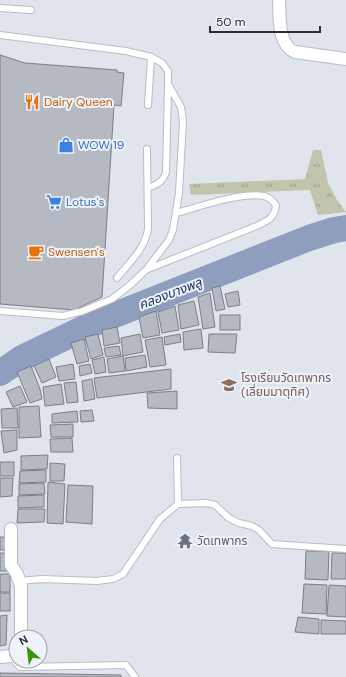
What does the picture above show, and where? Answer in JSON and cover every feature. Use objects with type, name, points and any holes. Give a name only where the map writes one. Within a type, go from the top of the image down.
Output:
[{"type":"street","points":[[279,0],[282,38],[290,49],[295,52],[346,59]]},
{"type":"street","points":[[11,529],[11,565],[17,574],[21,586],[21,629]]},
{"type":"lane","points":[[0,8],[30,10]]},
{"type":"lane","points":[[0,35],[126,52],[151,57],[162,64],[168,71],[166,172],[164,179],[148,188]]},
{"type":"lane","points":[[148,105],[151,57]]},
{"type":"lane","points":[[0,312],[63,316],[83,311],[112,299],[146,270],[169,240],[173,230],[179,193],[183,120],[181,107],[168,84]]},
{"type":"lane","points":[[117,278],[143,247],[147,239],[147,149]]},
{"type":"lane","points":[[146,270],[269,220],[275,212],[276,205],[271,199],[264,196],[236,197],[176,213]]},
{"type":"lane","points":[[177,458],[178,504]]},
{"type":"lane","points":[[19,581],[42,579],[97,581],[113,579],[123,574],[160,519],[178,504],[206,503],[215,505],[229,518],[238,523],[252,526],[259,530],[272,544],[346,549]]},
{"type":"lane","points":[[48,666],[126,665],[135,677]]},
{"type":"green space","points":[[313,150],[321,150],[328,183],[337,200],[346,212],[318,215],[310,190],[191,195],[189,184],[305,179]]},
{"type":"building","name":"Lotus's","points":[[0,55],[25,63],[117,70],[117,72],[124,73],[121,106],[114,105],[102,297],[74,310],[0,304]]},
{"type":"building","points":[[220,286],[225,309],[216,311],[212,288]]},
{"type":"building","points":[[238,291],[240,305],[228,307],[225,294]]},
{"type":"building","points":[[210,293],[215,327],[203,329],[198,297]]},
{"type":"building","points":[[194,301],[199,325],[181,329],[178,305]]},
{"type":"building","points":[[175,306],[179,330],[162,333],[158,312]]},
{"type":"building","points":[[156,311],[160,335],[143,338],[139,317]]},
{"type":"building","points":[[220,315],[240,315],[240,330],[220,330]]},
{"type":"building","points":[[117,327],[120,343],[104,346],[102,330]]},
{"type":"building","points":[[201,329],[203,348],[184,350],[183,332]]},
{"type":"building","points":[[98,334],[103,355],[91,359],[85,337]]},
{"type":"building","points":[[140,334],[143,352],[123,356],[121,338]]},
{"type":"building","points":[[180,334],[181,342],[165,345],[164,337]]},
{"type":"building","points":[[209,334],[237,334],[235,353],[208,352]]},
{"type":"building","points":[[162,337],[166,365],[150,367],[145,340]]},
{"type":"building","points":[[84,339],[89,361],[77,364],[71,343]]},
{"type":"building","points":[[119,346],[121,355],[106,357],[104,348]]},
{"type":"building","points":[[145,355],[147,367],[126,371],[125,358]]},
{"type":"building","points":[[123,356],[125,371],[109,373],[107,359]]},
{"type":"building","points":[[104,357],[106,372],[95,374],[92,360]]},
{"type":"building","points":[[49,359],[56,377],[42,383],[34,366]]},
{"type":"building","points":[[73,364],[75,379],[59,381],[56,367]]},
{"type":"building","points":[[90,364],[92,373],[80,376],[79,366]]},
{"type":"building","points":[[31,366],[40,389],[42,399],[30,403],[17,372]]},
{"type":"building","points":[[171,369],[171,389],[97,398],[94,378]]},
{"type":"building","points":[[92,379],[95,399],[84,401],[82,381]]},
{"type":"building","points":[[76,382],[78,402],[67,403],[64,383]]},
{"type":"building","points":[[61,384],[64,404],[45,406],[43,387]]},
{"type":"building","points":[[20,386],[27,402],[13,407],[6,392]]},
{"type":"building","points":[[177,391],[177,409],[148,408],[147,393]]},
{"type":"building","points":[[39,406],[41,437],[19,438],[19,407]]},
{"type":"building","points":[[17,408],[18,428],[2,428],[1,409]]},
{"type":"building","points":[[92,410],[94,421],[81,422],[80,411]]},
{"type":"building","points":[[77,411],[78,422],[52,423],[52,414]]},
{"type":"building","points":[[73,424],[73,437],[51,437],[50,425]]},
{"type":"building","points":[[17,430],[17,450],[4,453],[1,431]]},
{"type":"building","points":[[72,438],[73,452],[51,452],[50,439]]},
{"type":"building","points":[[48,455],[47,469],[21,470],[21,456]]},
{"type":"building","points":[[0,462],[14,462],[14,476],[0,476]]},
{"type":"building","points":[[50,463],[65,464],[64,481],[50,481]]},
{"type":"building","points":[[46,470],[46,482],[19,483],[20,471]]},
{"type":"building","points":[[0,478],[13,478],[12,496],[0,497]]},
{"type":"building","points":[[48,482],[65,484],[63,524],[47,523]]},
{"type":"building","points":[[44,483],[45,494],[19,495],[19,484]]},
{"type":"building","points":[[68,485],[93,486],[92,524],[66,522]]},
{"type":"building","points":[[44,495],[44,507],[18,508],[18,496]]},
{"type":"building","points":[[18,509],[45,509],[44,522],[17,523]]},
{"type":"building","points":[[0,537],[7,537],[7,550],[0,550]]},
{"type":"building","points":[[306,551],[329,551],[328,580],[305,579]]},
{"type":"building","points":[[0,553],[8,553],[8,571],[0,571]]},
{"type":"building","points":[[332,553],[346,553],[346,579],[331,579]]},
{"type":"building","points":[[0,574],[10,574],[10,592],[0,592]]},
{"type":"building","points":[[304,584],[327,585],[326,614],[302,613]]},
{"type":"building","points":[[329,585],[346,586],[346,617],[327,616]]},
{"type":"building","points":[[0,593],[10,593],[10,611],[0,611]]},
{"type":"building","points":[[7,615],[6,645],[0,646],[0,616]]},
{"type":"building","points":[[298,617],[319,619],[319,634],[295,632]]},
{"type":"building","points":[[321,620],[346,621],[346,634],[321,634]]},
{"type":"building","points":[[0,673],[121,675],[121,677],[0,677]]},
{"type":"waterway","name":"คลองบางพลู","points":[[0,373],[22,358],[97,322],[309,238],[334,230],[346,228]]},
{"type":"place","name":"Dairy Queen","points":[[32,102]]},
{"type":"place","name":"WOW 19","points":[[66,145]]},
{"type":"place","name":"Lotus's","points":[[54,202]]},
{"type":"place","name":"Swensen's","points":[[36,252]]},
{"type":"place","name":"โรงเรียนวัดเทพากร (เลี่ยมมาตุทิศ)","points":[[229,385]]},
{"type":"place","name":"วัดเทพากร","points":[[185,541]]}]
